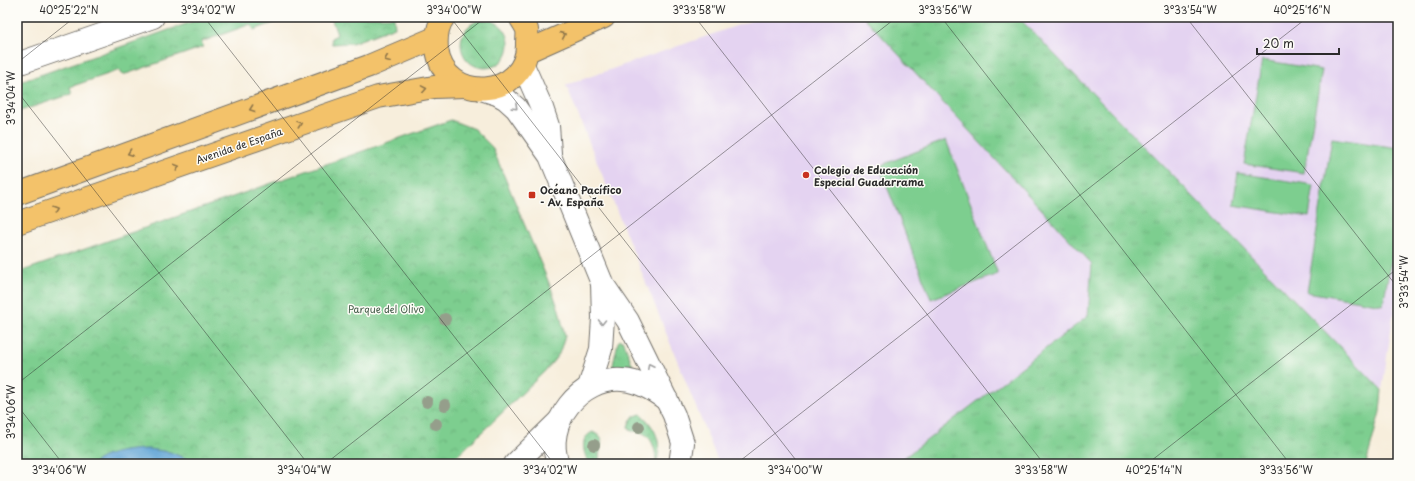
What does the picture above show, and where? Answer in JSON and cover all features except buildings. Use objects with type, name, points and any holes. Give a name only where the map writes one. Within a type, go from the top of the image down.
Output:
[{"type":"main road","points":[[444,17],[436,38],[438,58],[448,75],[473,88]]},
{"type":"main road","points":[[520,17],[527,30],[525,58]]},
{"type":"main road","points":[[525,58],[604,17]]},
{"type":"main road","points":[[17,194],[369,66],[436,38]]},
{"type":"main road","name":"Avenida de España","points":[[17,223],[378,97],[434,87],[473,88],[498,86],[512,78],[525,58]]},
{"type":"street","points":[[17,64],[153,17]]},
{"type":"street","points":[[525,58],[548,126],[550,156]]},
{"type":"street","points":[[473,88],[497,94],[506,99],[516,108],[550,156],[602,283],[628,321],[668,400],[691,464]]},
{"type":"street","points":[[589,388],[601,349],[603,318],[602,283]]},
{"type":"street","points":[[558,464],[555,449],[555,437],[560,420],[567,407],[577,396],[589,388],[603,382],[621,380],[631,381],[649,388],[668,400]]},
{"type":"street","points":[[515,464],[560,420]]},
{"type":"street","points":[[680,430],[683,442],[680,464]]},
{"type":"shaded area","name":"Colegio de Educación Especial Guadarrama","points":[[762,17],[864,17],[1092,264],[1088,316],[896,464],[719,464],[566,85]]},
{"type":"shaded area","points":[[1018,17],[1398,17],[1398,283],[1382,390]]},
{"type":"green space","points":[[206,17],[290,17],[254,30],[251,24],[201,42],[203,47],[129,73],[122,75],[120,70],[70,87],[72,94],[17,112],[17,83]]},
{"type":"green space","points":[[331,17],[394,17],[395,27],[352,43],[332,44],[331,38],[337,35]]},
{"type":"green space","points":[[864,17],[1018,17],[1382,390],[1380,412],[1366,464],[896,464],[1088,316],[1092,264]]},
{"type":"green space","points":[[485,20],[494,22],[502,27],[507,35],[509,44],[507,53],[502,61],[494,66],[485,68],[476,66],[468,61],[463,53],[461,44],[463,35],[468,27],[476,22]]},
{"type":"green space","points":[[1262,60],[1322,70],[1304,173],[1244,164]]},
{"type":"green space","name":"Parque del Olivo","points":[[451,120],[474,129],[492,147],[551,288],[559,310],[565,336],[559,354],[547,369],[449,464],[17,464],[17,273]]},
{"type":"green space","points":[[1332,138],[1398,148],[1398,220],[1383,305],[1307,292]]},
{"type":"green space","points":[[946,140],[998,274],[931,299],[879,166]]},
{"type":"green space","points":[[1238,173],[1314,185],[1309,217],[1233,205]]},
{"type":"green space","points":[[620,340],[624,342],[636,375],[611,374],[618,342]]},
{"type":"green space","points":[[641,414],[651,425],[657,436],[659,449],[656,464],[655,452],[648,437],[638,431],[631,431],[628,427],[632,418]]},
{"type":"green space","points":[[593,432],[601,437],[599,457],[600,464],[589,464],[585,456],[585,438]]},
{"type":"water","points":[[149,449],[170,452],[204,464],[93,464],[111,454]]},
{"type":"place","name":"Colegio de Educación Especial Guadarrama","points":[[806,175]]},
{"type":"place","name":"Océano Pacífico - Av. España","points":[[532,195]]}]
